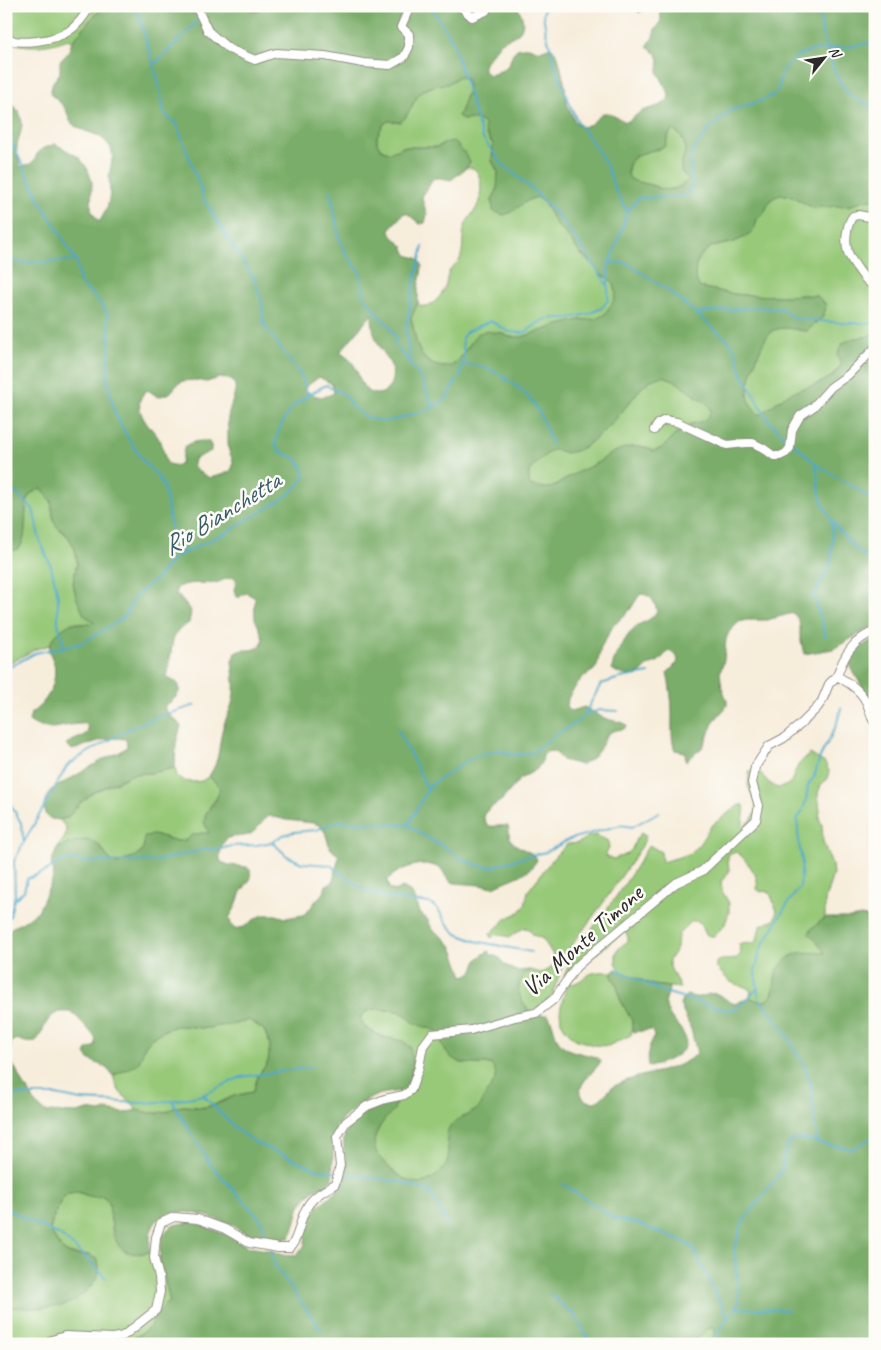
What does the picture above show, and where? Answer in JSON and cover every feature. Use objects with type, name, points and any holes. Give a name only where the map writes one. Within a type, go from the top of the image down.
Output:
[{"type":"street","points":[[6,38],[23,43],[51,40],[59,37],[83,19],[90,6]]},
{"type":"street","points":[[196,6],[208,31],[229,49],[255,60],[276,53],[325,56],[363,63],[390,65],[404,56],[409,47],[409,34],[401,27],[410,6]]},
{"type":"street","points":[[460,6],[472,17],[486,11],[487,6]]},
{"type":"street","points":[[634,6],[638,8],[645,6]]},
{"type":"street","points":[[875,218],[858,215],[852,216],[849,221],[846,241],[847,251],[854,263],[865,279],[875,286]]},
{"type":"street","points":[[654,430],[659,422],[669,420],[727,445],[753,443],[774,456],[780,456],[790,448],[792,430],[800,416],[813,407],[831,387],[848,375],[875,348]]},
{"type":"street","points":[[875,632],[865,635],[847,652],[837,676],[858,690],[864,697],[875,723]]},
{"type":"street","name":"Via Monte Timone","points":[[48,1344],[52,1340],[66,1336],[113,1338],[123,1336],[156,1310],[160,1292],[159,1277],[154,1258],[156,1237],[162,1223],[174,1217],[198,1219],[207,1222],[225,1229],[249,1243],[290,1248],[295,1242],[307,1207],[316,1196],[335,1184],[340,1166],[337,1137],[346,1122],[367,1106],[385,1099],[404,1095],[411,1090],[419,1067],[423,1046],[432,1034],[471,1030],[536,1013],[554,999],[576,967],[586,958],[676,884],[702,871],[756,820],[759,806],[752,783],[755,767],[769,746],[784,738],[801,724],[822,701],[830,684],[837,676]]},
{"type":"green space","points":[[6,6],[105,6],[91,19],[72,42],[68,39],[53,44],[29,46],[6,41]]},
{"type":"green space","points":[[105,6],[518,6],[523,19],[521,30],[500,43],[486,62],[484,70],[488,75],[504,69],[517,49],[529,47],[540,51],[551,47],[558,56],[567,104],[574,120],[579,126],[583,127],[589,125],[603,113],[608,113],[626,122],[639,113],[662,105],[668,100],[669,94],[658,72],[659,60],[657,54],[647,47],[660,22],[659,6],[875,6],[875,199],[863,200],[852,205],[813,208],[792,196],[780,194],[770,200],[765,211],[757,219],[754,230],[745,237],[734,242],[711,247],[702,254],[696,264],[695,276],[699,287],[745,295],[817,296],[826,305],[824,316],[807,331],[785,328],[776,329],[768,335],[756,361],[748,389],[750,404],[759,415],[787,395],[829,379],[841,365],[837,354],[843,343],[875,333],[875,625],[833,649],[804,654],[799,624],[793,613],[767,620],[739,622],[729,632],[726,639],[724,660],[720,673],[727,706],[714,721],[703,747],[686,761],[685,752],[675,750],[672,738],[672,704],[667,673],[678,662],[677,656],[669,651],[659,661],[649,665],[635,675],[623,675],[612,669],[617,654],[634,628],[647,621],[657,611],[652,599],[641,594],[630,610],[613,626],[601,647],[597,666],[582,678],[576,686],[568,698],[567,707],[570,711],[584,707],[603,718],[627,725],[624,729],[608,734],[595,755],[582,765],[562,760],[555,752],[545,753],[537,769],[520,779],[502,800],[484,814],[484,819],[488,826],[508,826],[509,837],[512,842],[535,856],[537,860],[533,866],[523,874],[494,887],[455,883],[446,877],[441,868],[429,864],[415,865],[404,869],[387,880],[389,888],[394,891],[403,887],[411,892],[418,910],[428,920],[432,929],[451,945],[463,976],[470,973],[480,957],[489,951],[490,954],[500,958],[504,964],[516,971],[530,970],[519,985],[520,995],[529,1011],[522,1021],[548,1015],[558,1041],[561,1044],[566,1048],[593,1056],[601,1061],[581,1087],[582,1097],[592,1102],[600,1099],[615,1086],[628,1080],[680,1065],[697,1053],[691,1029],[680,1005],[682,999],[687,995],[699,997],[715,994],[735,1004],[749,997],[765,1001],[772,995],[778,969],[787,959],[799,953],[825,953],[809,934],[811,929],[825,918],[860,916],[875,918],[875,1344],[713,1344],[714,1330],[712,1326],[690,1344],[124,1344],[148,1329],[163,1306],[170,1302],[160,1258],[160,1246],[163,1234],[172,1225],[193,1222],[227,1235],[249,1247],[296,1256],[305,1245],[305,1232],[313,1213],[317,1207],[337,1190],[345,1177],[344,1137],[347,1128],[353,1121],[369,1110],[396,1099],[393,1111],[381,1124],[374,1142],[377,1153],[381,1158],[404,1179],[417,1183],[424,1182],[438,1174],[445,1166],[448,1159],[447,1135],[450,1127],[455,1121],[473,1112],[480,1106],[495,1080],[494,1069],[491,1064],[461,1062],[451,1057],[446,1051],[437,1031],[414,1023],[399,1011],[373,1009],[365,1012],[360,1018],[364,1027],[379,1036],[403,1041],[410,1047],[412,1072],[410,1079],[404,1088],[398,1091],[378,1095],[364,1102],[339,1123],[334,1137],[332,1179],[327,1184],[312,1191],[300,1206],[293,1231],[289,1238],[257,1237],[245,1233],[231,1224],[211,1217],[187,1212],[176,1212],[166,1214],[158,1220],[152,1229],[150,1252],[130,1253],[119,1246],[116,1240],[109,1202],[103,1196],[94,1197],[78,1192],[69,1193],[62,1198],[51,1223],[50,1231],[66,1252],[89,1256],[98,1260],[99,1273],[94,1283],[76,1299],[62,1306],[20,1308],[6,1306],[6,932],[38,911],[52,881],[54,872],[51,864],[57,848],[80,840],[91,841],[97,843],[106,856],[118,864],[141,853],[144,845],[144,836],[160,836],[177,841],[186,840],[192,835],[209,833],[204,822],[206,813],[216,800],[220,788],[209,776],[216,764],[221,734],[233,698],[232,661],[235,653],[241,650],[255,649],[260,646],[263,639],[255,618],[255,598],[247,593],[236,597],[234,589],[237,581],[234,578],[228,578],[215,583],[195,583],[180,586],[176,589],[176,593],[191,611],[189,623],[178,630],[173,640],[167,677],[176,682],[179,687],[176,697],[164,707],[181,726],[176,743],[175,768],[134,774],[126,777],[94,792],[80,803],[68,817],[60,820],[51,819],[45,814],[46,801],[51,790],[127,747],[126,739],[118,738],[98,741],[72,750],[66,744],[88,732],[87,724],[43,728],[29,721],[31,713],[42,704],[53,685],[55,670],[50,655],[52,640],[69,625],[76,623],[90,624],[94,622],[84,615],[76,597],[73,583],[77,563],[75,549],[68,536],[54,522],[51,501],[42,488],[30,494],[26,508],[25,530],[22,543],[19,548],[13,551],[6,550],[6,102],[17,109],[21,117],[21,133],[17,143],[20,167],[30,164],[42,149],[55,144],[79,157],[87,168],[92,181],[91,210],[99,222],[106,211],[109,199],[112,151],[110,146],[100,137],[73,124],[69,120],[67,111],[50,94],[53,82],[60,73],[60,61],[68,53],[72,42],[91,19]],"holes":[[[458,77],[465,78],[467,81],[467,92],[458,116],[463,120],[480,121],[485,125],[484,130],[493,144],[492,161],[498,172],[497,190],[492,200],[493,211],[504,215],[537,197],[544,202],[557,226],[600,274],[614,284],[616,292],[614,301],[604,315],[596,319],[579,320],[559,325],[522,337],[509,337],[502,333],[485,331],[477,334],[458,361],[451,366],[442,367],[434,365],[421,354],[411,318],[418,302],[418,288],[422,265],[417,258],[407,255],[403,246],[392,236],[390,232],[391,227],[404,213],[420,224],[425,223],[427,214],[422,199],[432,180],[437,178],[451,180],[466,168],[470,162],[454,141],[437,147],[402,147],[391,152],[380,148],[377,136],[383,125],[388,121],[400,122],[405,118],[420,92],[436,85],[448,84]],[[672,130],[682,137],[685,149],[681,169],[689,179],[677,188],[667,190],[632,180],[629,177],[628,168],[632,159],[638,155],[665,146],[668,135]],[[372,314],[376,338],[391,366],[391,384],[380,394],[369,392],[363,386],[349,359],[340,352]],[[663,376],[674,380],[705,402],[711,411],[704,420],[685,428],[657,450],[653,451],[642,447],[625,448],[614,452],[549,488],[530,485],[529,472],[540,459],[554,449],[566,453],[586,446],[610,426],[642,387],[651,380]],[[319,377],[332,384],[334,393],[321,397],[303,389]],[[219,378],[227,379],[235,384],[228,421],[228,447],[233,465],[227,473],[210,478],[197,471],[193,465],[194,459],[211,451],[211,445],[208,441],[191,443],[185,446],[181,463],[176,466],[168,464],[159,439],[144,420],[140,411],[141,397],[148,390],[158,397],[170,393],[183,381],[207,382]],[[269,816],[319,825],[325,832],[330,848],[339,856],[333,882],[326,885],[324,893],[303,915],[286,918],[276,915],[263,915],[244,927],[235,929],[229,918],[241,892],[251,878],[250,870],[247,867],[221,862],[221,850],[226,840],[252,833]],[[59,1012],[74,1014],[94,1036],[96,1042],[95,1046],[87,1050],[85,1054],[88,1058],[110,1071],[113,1076],[137,1064],[145,1046],[155,1036],[177,1026],[209,1028],[249,1020],[264,1030],[270,1045],[268,1062],[258,1076],[253,1092],[234,1096],[218,1104],[202,1108],[184,1106],[159,1113],[136,1110],[124,1113],[106,1110],[100,1112],[88,1110],[77,1113],[45,1112],[36,1104],[28,1089],[23,1085],[16,1069],[8,1060],[11,1043],[16,1039],[29,1043],[33,1042],[39,1037],[49,1019]]]},
{"type":"green space","points":[[458,77],[465,78],[468,87],[458,116],[463,120],[480,120],[485,125],[486,135],[493,144],[492,161],[498,172],[498,178],[497,190],[492,200],[504,215],[532,198],[537,197],[544,202],[557,226],[566,234],[581,255],[600,274],[614,284],[616,292],[614,301],[604,315],[596,319],[579,320],[522,337],[509,337],[502,333],[477,334],[458,361],[451,366],[442,367],[434,365],[421,354],[411,318],[418,302],[420,306],[424,306],[432,304],[438,298],[445,287],[450,270],[459,261],[465,226],[479,202],[480,178],[474,169],[466,168],[470,162],[464,152],[448,142],[437,147],[402,147],[391,152],[379,148],[377,136],[383,125],[388,121],[394,122],[405,118],[420,92],[436,85],[448,84]]},
{"type":"green space","points":[[672,130],[682,137],[685,149],[681,169],[682,173],[690,179],[678,188],[673,189],[662,189],[632,180],[628,175],[628,171],[633,159],[652,150],[660,149],[666,143]]},
{"type":"green space","points":[[780,194],[792,196],[813,208],[852,205],[863,200],[875,199],[875,333],[866,337],[854,338],[837,354],[841,365],[833,375],[779,400],[759,415],[750,404],[748,389],[756,361],[768,335],[776,329],[785,328],[807,331],[824,316],[826,304],[817,296],[745,295],[699,287],[695,276],[696,264],[702,254],[711,247],[734,242],[754,230],[757,219],[765,211],[770,200]]},
{"type":"green space","points":[[663,376],[674,380],[705,402],[711,411],[709,417],[704,421],[690,424],[658,450],[653,451],[630,447],[614,452],[553,487],[535,487],[530,485],[529,472],[544,456],[554,449],[566,453],[586,446],[610,426],[642,387],[651,380]]},
{"type":"green space","points":[[42,487],[51,501],[54,522],[68,536],[75,549],[77,563],[73,583],[76,597],[94,622],[90,625],[73,622],[54,638],[50,645],[36,649],[6,665],[6,550],[13,551],[19,548],[22,543],[25,530],[26,508],[30,494]]},
{"type":"green space","points":[[875,638],[875,714],[869,699],[849,664],[859,649]]},
{"type":"green space","points":[[810,754],[825,763],[829,771],[827,779],[821,785],[818,793],[819,818],[822,825],[823,842],[832,865],[833,874],[825,900],[825,918],[811,929],[825,953],[799,953],[789,957],[777,971],[772,995],[765,1001],[749,997],[751,992],[749,989],[731,982],[716,967],[716,962],[720,960],[733,960],[738,957],[741,953],[739,944],[754,943],[757,940],[760,926],[774,920],[777,911],[770,893],[761,892],[757,889],[755,874],[736,852],[728,856],[729,872],[721,881],[722,891],[729,903],[729,913],[724,926],[714,936],[709,936],[705,933],[701,923],[692,921],[678,935],[677,948],[669,960],[669,965],[680,988],[653,985],[621,971],[616,963],[616,953],[628,941],[625,931],[580,967],[569,983],[564,976],[574,956],[623,887],[649,845],[661,852],[662,862],[690,854],[711,826],[739,805],[744,805],[743,827],[751,820],[756,812],[756,803],[748,786],[749,771],[759,771],[768,782],[777,788],[787,785],[791,781],[799,764]]},
{"type":"green space","points":[[175,768],[177,776],[184,781],[202,781],[209,776],[220,787],[218,796],[210,806],[204,822],[210,833],[192,835],[186,840],[177,841],[160,836],[144,844],[141,853],[118,864],[110,861],[100,846],[76,842],[57,848],[65,837],[66,828],[60,820],[68,817],[80,803],[94,792],[134,774]]},
{"type":"green space","points":[[641,833],[646,836],[642,846],[572,945],[552,996],[542,1005],[529,1011],[520,995],[519,985],[521,980],[530,970],[541,973],[551,968],[554,962],[553,955],[543,939],[533,935],[529,929],[522,929],[510,937],[496,934],[491,938],[490,934],[506,919],[521,911],[525,905],[528,891],[565,846],[578,843],[587,837],[596,835],[608,841],[607,857],[614,859],[627,854]]},
{"type":"green space","points":[[615,970],[653,985],[669,987],[666,1001],[667,1010],[686,1040],[682,1051],[676,1056],[656,1065],[648,1066],[648,1053],[654,1035],[651,1030],[633,1032],[632,1021],[620,999],[617,985],[612,976],[612,972]]},
{"type":"green space","points":[[612,972],[620,999],[632,1021],[631,1035],[608,1046],[593,1045],[575,1039],[561,1022],[560,1011],[569,983],[572,984],[580,981],[593,973]]},
{"type":"green space","points":[[373,1009],[399,1011],[414,1023],[437,1031],[446,1052],[461,1063],[492,1064],[496,1073],[495,1080],[480,1106],[473,1112],[455,1121],[449,1128],[447,1138],[449,1155],[446,1166],[435,1177],[425,1182],[414,1183],[394,1173],[382,1161],[375,1148],[374,1142],[377,1132],[399,1091],[407,1083],[411,1075],[411,1055],[366,1027],[360,1018],[365,1012]]},
{"type":"green space","points":[[249,1020],[264,1030],[270,1045],[268,1062],[258,1076],[253,1092],[234,1096],[209,1106],[182,1106],[155,1113],[136,1110],[118,1088],[113,1076],[137,1064],[145,1046],[160,1033],[177,1026],[209,1028]]},
{"type":"green space","points":[[78,1192],[96,1197],[103,1196],[109,1203],[113,1237],[139,1254],[150,1252],[160,1258],[170,1302],[160,1310],[146,1330],[124,1344],[61,1342],[59,1344],[6,1344],[6,1306],[14,1308],[91,1255],[75,1254],[66,1251],[50,1231],[61,1199],[70,1193]]},
{"type":"green space","points":[[712,1326],[714,1330],[713,1344],[690,1344]]},
{"type":"waterway","points":[[136,6],[158,80],[164,113],[177,125],[203,198],[254,278],[262,302],[264,325],[303,379],[308,395]]},
{"type":"waterway","points":[[431,6],[452,40],[482,137],[501,163],[530,187],[561,219],[608,286]]},
{"type":"waterway","points":[[545,6],[543,14],[546,32],[555,65],[571,107],[578,123],[606,164],[615,189],[626,210]]},
{"type":"waterway","points":[[820,6],[819,12],[825,48]]},
{"type":"waterway","points":[[153,66],[197,22]]},
{"type":"waterway","name":"Rio Bianchetta","points":[[6,669],[35,653],[82,643],[123,618],[137,595],[156,579],[175,557],[228,532],[281,500],[299,485],[305,476],[302,465],[293,457],[279,451],[275,443],[285,417],[290,410],[312,393],[326,385],[344,394],[354,409],[368,418],[386,422],[431,409],[447,398],[452,387],[460,377],[464,355],[462,338],[466,332],[490,321],[510,332],[524,333],[543,320],[570,318],[588,314],[602,308],[608,300],[608,266],[627,211],[639,198],[679,197],[686,194],[692,186],[691,154],[709,129],[731,110],[761,101],[777,93],[782,74],[788,65],[802,54],[819,49],[851,47],[875,42]]},
{"type":"waterway","points":[[828,48],[834,68],[844,89],[853,98],[875,108]]},
{"type":"waterway","points":[[6,122],[12,143],[40,201],[76,260],[80,283],[107,312],[110,342],[107,378],[115,413],[141,458],[158,477],[164,487],[172,534],[184,553]]},
{"type":"waterway","points":[[330,189],[339,237],[346,254],[360,272],[364,296],[394,334],[396,345],[422,380],[433,408]]},
{"type":"waterway","points":[[410,362],[406,329],[423,247]]},
{"type":"waterway","points":[[6,260],[23,263],[76,260]]},
{"type":"waterway","points":[[609,263],[629,264],[669,291],[730,342],[737,355],[742,374],[769,421],[787,439]]},
{"type":"waterway","points":[[696,313],[759,307],[783,309],[793,318],[800,319],[843,323],[875,323]]},
{"type":"waterway","points":[[464,364],[481,366],[499,374],[526,395],[538,409],[552,444]]},
{"type":"waterway","points":[[793,443],[816,464],[875,501]]},
{"type":"waterway","points":[[816,464],[821,498],[830,517],[851,544],[875,564]]},
{"type":"waterway","points":[[6,486],[33,509],[40,541],[51,566],[58,596],[58,623],[64,646]]},
{"type":"waterway","points":[[826,637],[814,595],[830,566],[833,538],[831,520]]},
{"type":"waterway","points":[[408,825],[428,789],[435,782],[469,760],[482,754],[501,750],[512,755],[532,753],[551,738],[582,719],[601,684],[620,678],[649,673]]},
{"type":"waterway","points":[[24,842],[67,766],[131,728],[196,705]]},
{"type":"waterway","points":[[817,1143],[811,1083],[804,1064],[781,1026],[759,998],[755,971],[761,948],[800,887],[802,861],[797,819],[806,801],[808,785],[814,777],[820,757],[836,726],[841,708]]},
{"type":"waterway","points":[[584,715],[600,710],[618,711]]},
{"type":"waterway","points":[[398,730],[427,788]]},
{"type":"waterway","name":"Rio Bianchetta","points":[[6,796],[21,823],[24,842],[14,861],[15,895],[10,916],[6,920]]},
{"type":"waterway","points":[[14,900],[24,891],[27,879],[46,871],[59,862],[67,860],[97,862],[157,861],[207,849],[217,850],[231,846],[257,845],[272,842],[283,835],[316,830],[338,821],[408,825],[458,857],[479,866],[492,867],[546,852],[570,839],[621,825],[632,827],[659,812]]},
{"type":"waterway","points":[[272,842],[287,856],[302,863],[330,865],[364,890],[396,899],[429,903],[437,908],[457,934],[475,941],[531,952]]},
{"type":"waterway","points":[[616,969],[661,991],[725,1010],[740,1006],[757,989]]},
{"type":"waterway","points":[[6,1095],[56,1095],[81,1100],[143,1103],[172,1101],[203,1095],[241,1077],[312,1067]]},
{"type":"waterway","points":[[203,1095],[236,1129],[256,1143],[316,1169],[336,1172]]},
{"type":"waterway","points":[[172,1101],[210,1164],[261,1220],[267,1243]]},
{"type":"waterway","points":[[708,1344],[739,1302],[734,1249],[743,1222],[781,1172],[786,1149],[791,1140],[805,1139],[852,1149],[875,1136]]},
{"type":"waterway","points":[[340,1173],[400,1182],[430,1192],[448,1225]]},
{"type":"waterway","points":[[563,1184],[615,1219],[639,1224],[688,1244],[694,1250],[728,1318]]},
{"type":"waterway","points":[[6,1209],[61,1236],[106,1278]]},
{"type":"waterway","points":[[270,1249],[276,1267],[322,1331]]},
{"type":"waterway","points":[[550,1294],[575,1316],[592,1344]]},
{"type":"waterway","points":[[735,1308],[788,1310]]}]
